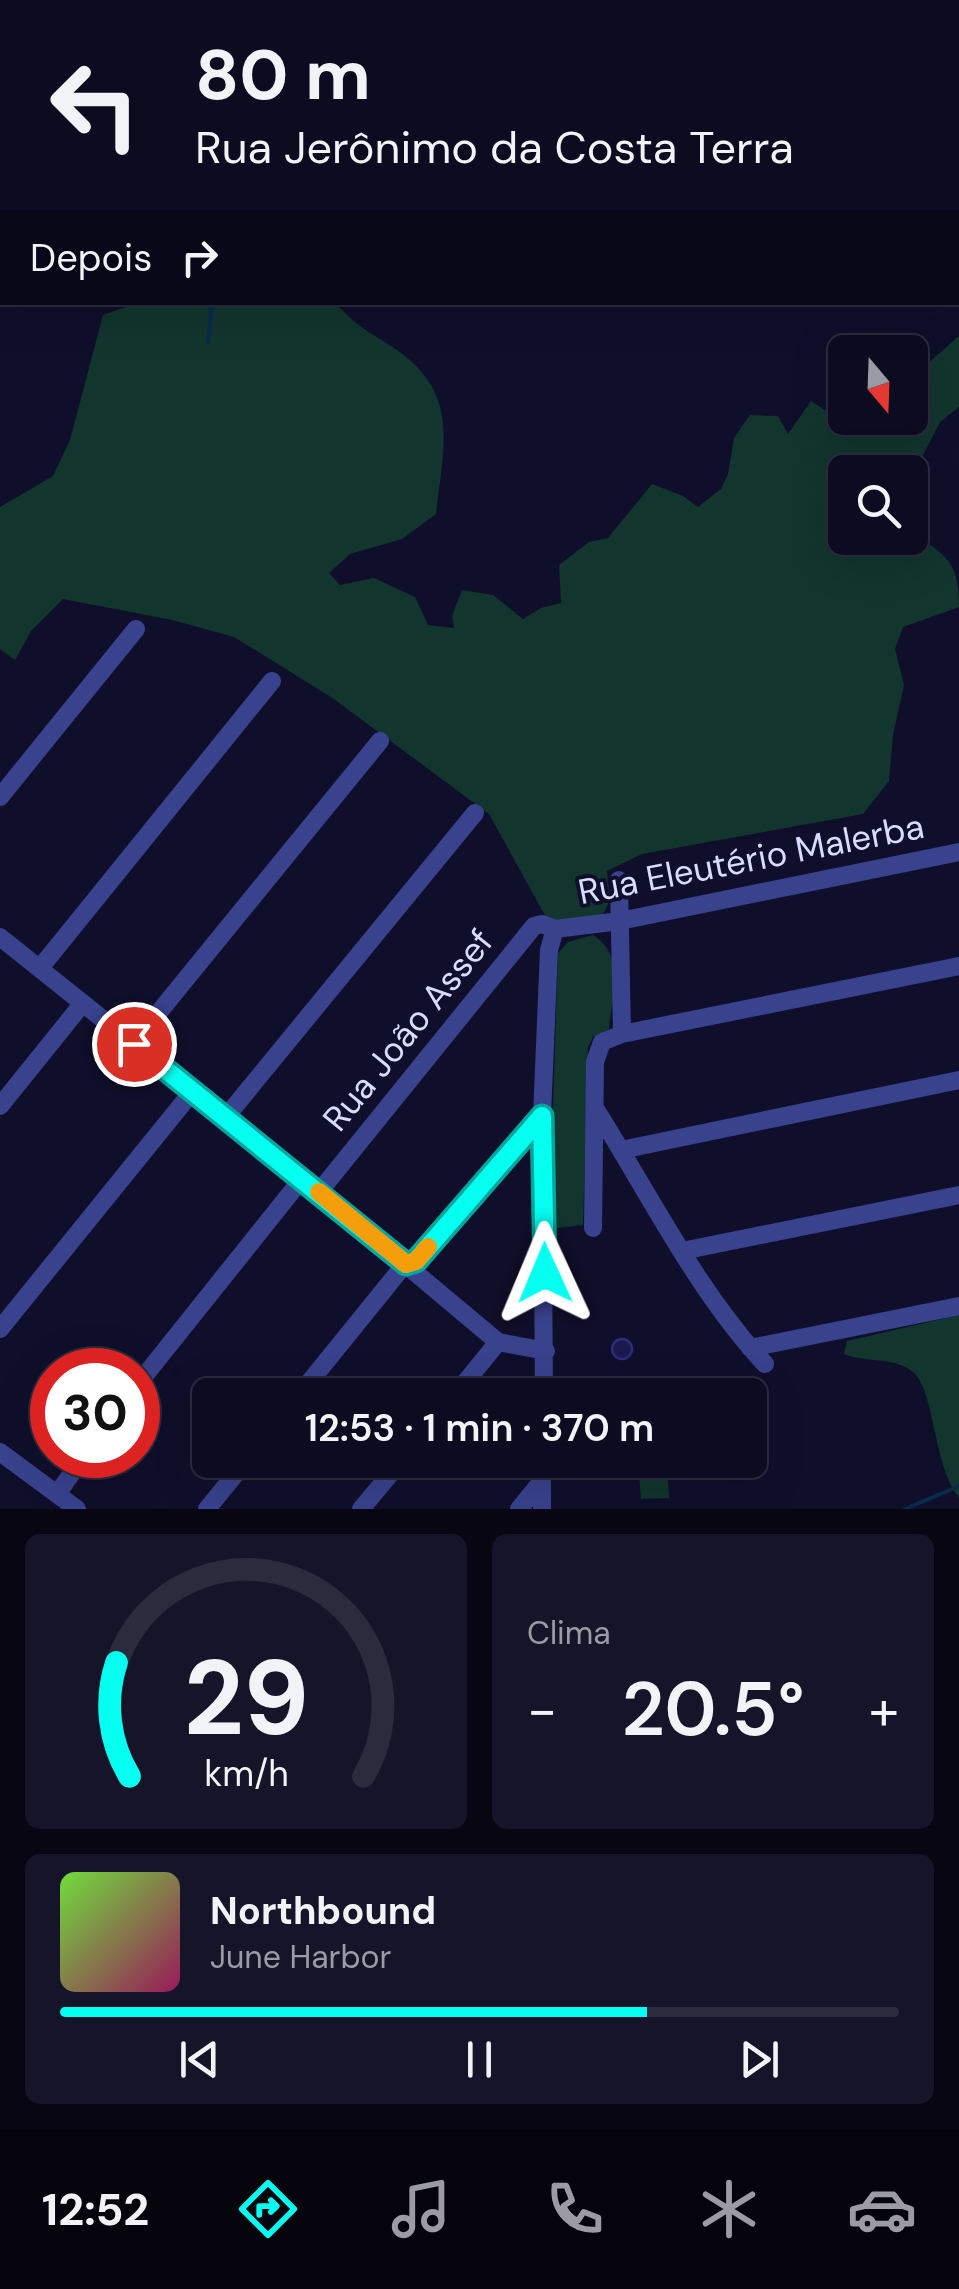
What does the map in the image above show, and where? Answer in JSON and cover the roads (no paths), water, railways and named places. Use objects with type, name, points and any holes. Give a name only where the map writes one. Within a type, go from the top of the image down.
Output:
[{"type":"street","points":[[0,798],[136,628]]},
{"type":"street","points":[[40,968],[272,681]]},
{"type":"street","points":[[134,1044],[380,741]]},
{"type":"street","points":[[224,1118],[475,813]]},
{"type":"street","name":"Rua Eleutério Malerba","points":[[555,928],[620,922],[959,852]]},
{"type":"street","points":[[619,880],[622,1034]]},
{"type":"street","name":"Rua João Assef","points":[[319,1192],[534,926],[555,928]]},
{"type":"street","points":[[545,1378],[542,1116],[549,950],[555,928]]},
{"type":"street","points":[[0,937],[319,1192],[498,1342],[546,1351]]},
{"type":"street","points":[[593,1228],[595,1108],[602,1042],[622,1034],[959,966]]},
{"type":"street","points":[[0,1106],[83,1003]]},
{"type":"street","points":[[622,1150],[959,1080]]},
{"type":"street","points":[[0,1329],[192,1092]]},
{"type":"street","points":[[595,1108],[682,1251],[750,1348],[766,1364]]},
{"type":"street","points":[[314,1378],[406,1264],[416,1261],[542,1116]]},
{"type":"street","points":[[160,1356],[300,1180]]},
{"type":"street","points":[[682,1251],[959,1194]]},
{"type":"street","points":[[750,1348],[959,1306]]},
{"type":"street","points":[[469,1378],[498,1342]]},
{"type":"street","points":[[0,1452],[77,1509]]},
{"type":"street","points":[[57,1494],[69,1478]]},
{"type":"street","points":[[207,1509],[232,1478]]},
{"type":"street","points":[[362,1509],[387,1478]]},
{"type":"street","points":[[541,1478],[542,1509]]},
{"type":"street","points":[[519,1509],[541,1482]]},
{"type":"waterway","points":[[208,342],[212,305]]},
{"type":"waterway","points":[[905,1509],[959,1486]]}]
